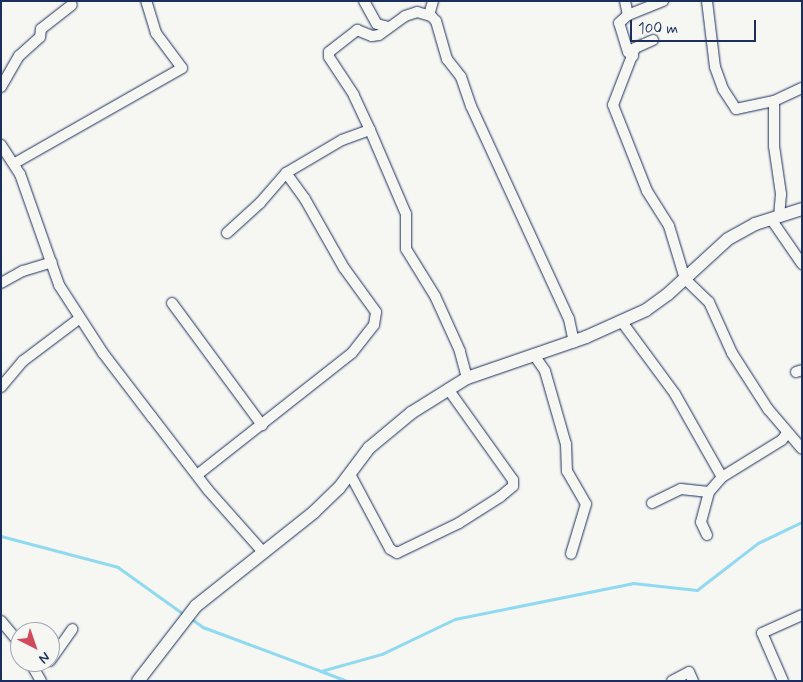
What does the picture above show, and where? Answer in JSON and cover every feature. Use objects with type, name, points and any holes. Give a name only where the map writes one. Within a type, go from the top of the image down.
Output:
[{"type":"street","points":[[15,163],[182,68],[156,33],[146,1]]},
{"type":"street","points":[[364,1],[377,24],[388,27]]},
{"type":"street","points":[[429,15],[433,1]]},
{"type":"street","points":[[625,1],[628,15]]},
{"type":"street","points":[[633,56],[618,27],[628,15],[663,1]]},
{"type":"street","points":[[707,1],[715,67],[723,89],[736,109],[774,101],[802,88]]},
{"type":"street","points":[[1,87],[19,56],[40,37],[42,29],[72,5]]},
{"type":"street","points":[[468,378],[460,351],[435,296],[406,249],[406,214],[370,130],[329,55],[357,30],[375,36],[417,12],[429,15],[436,21],[447,59],[461,77],[471,106],[569,319],[574,342]]},
{"type":"street","points":[[653,40],[636,46],[613,105],[647,192],[669,226],[685,279],[709,302],[732,352],[768,409],[802,448]]},
{"type":"street","points":[[774,101],[774,146],[781,194],[775,218],[802,264]]},
{"type":"street","points":[[227,234],[260,203],[286,172],[342,140],[370,130]]},
{"type":"street","points":[[1,144],[15,163],[59,285],[80,318],[197,475],[263,552]]},
{"type":"street","points":[[197,475],[352,353],[374,325],[376,312],[344,268],[306,199],[286,172]]},
{"type":"street","points":[[138,681],[176,628],[196,606],[314,512],[350,474],[381,436],[448,389],[468,378],[574,342],[622,322],[661,300],[728,239],[775,218],[802,209]]},
{"type":"street","points":[[1,283],[52,262]]},
{"type":"street","points":[[172,303],[262,425]]},
{"type":"street","points":[[1,387],[23,361],[80,318]]},
{"type":"street","points":[[622,322],[675,394],[722,477]]},
{"type":"street","points":[[534,356],[545,371],[566,444],[566,471],[586,504],[571,554]]},
{"type":"street","points":[[350,474],[390,549],[396,553],[459,523],[506,492],[514,480],[505,464],[448,389]]},
{"type":"street","points":[[707,535],[702,522],[712,493],[722,477],[782,440],[788,433]]},
{"type":"street","points":[[652,502],[680,489],[712,493]]},
{"type":"street","points":[[783,681],[762,633],[802,615]]},
{"type":"street","points":[[1,621],[10,632]]},
{"type":"street","points":[[60,647],[72,629]]},
{"type":"street","points":[[672,681],[689,672],[693,681]]},
{"type":"waterway","points":[[192,619],[203,627],[321,671],[382,654],[455,619],[633,583],[697,590],[758,543],[802,522]]},
{"type":"waterway","points":[[1,536],[118,567],[185,615]]},
{"type":"waterway","points":[[321,671],[347,681]]}]
